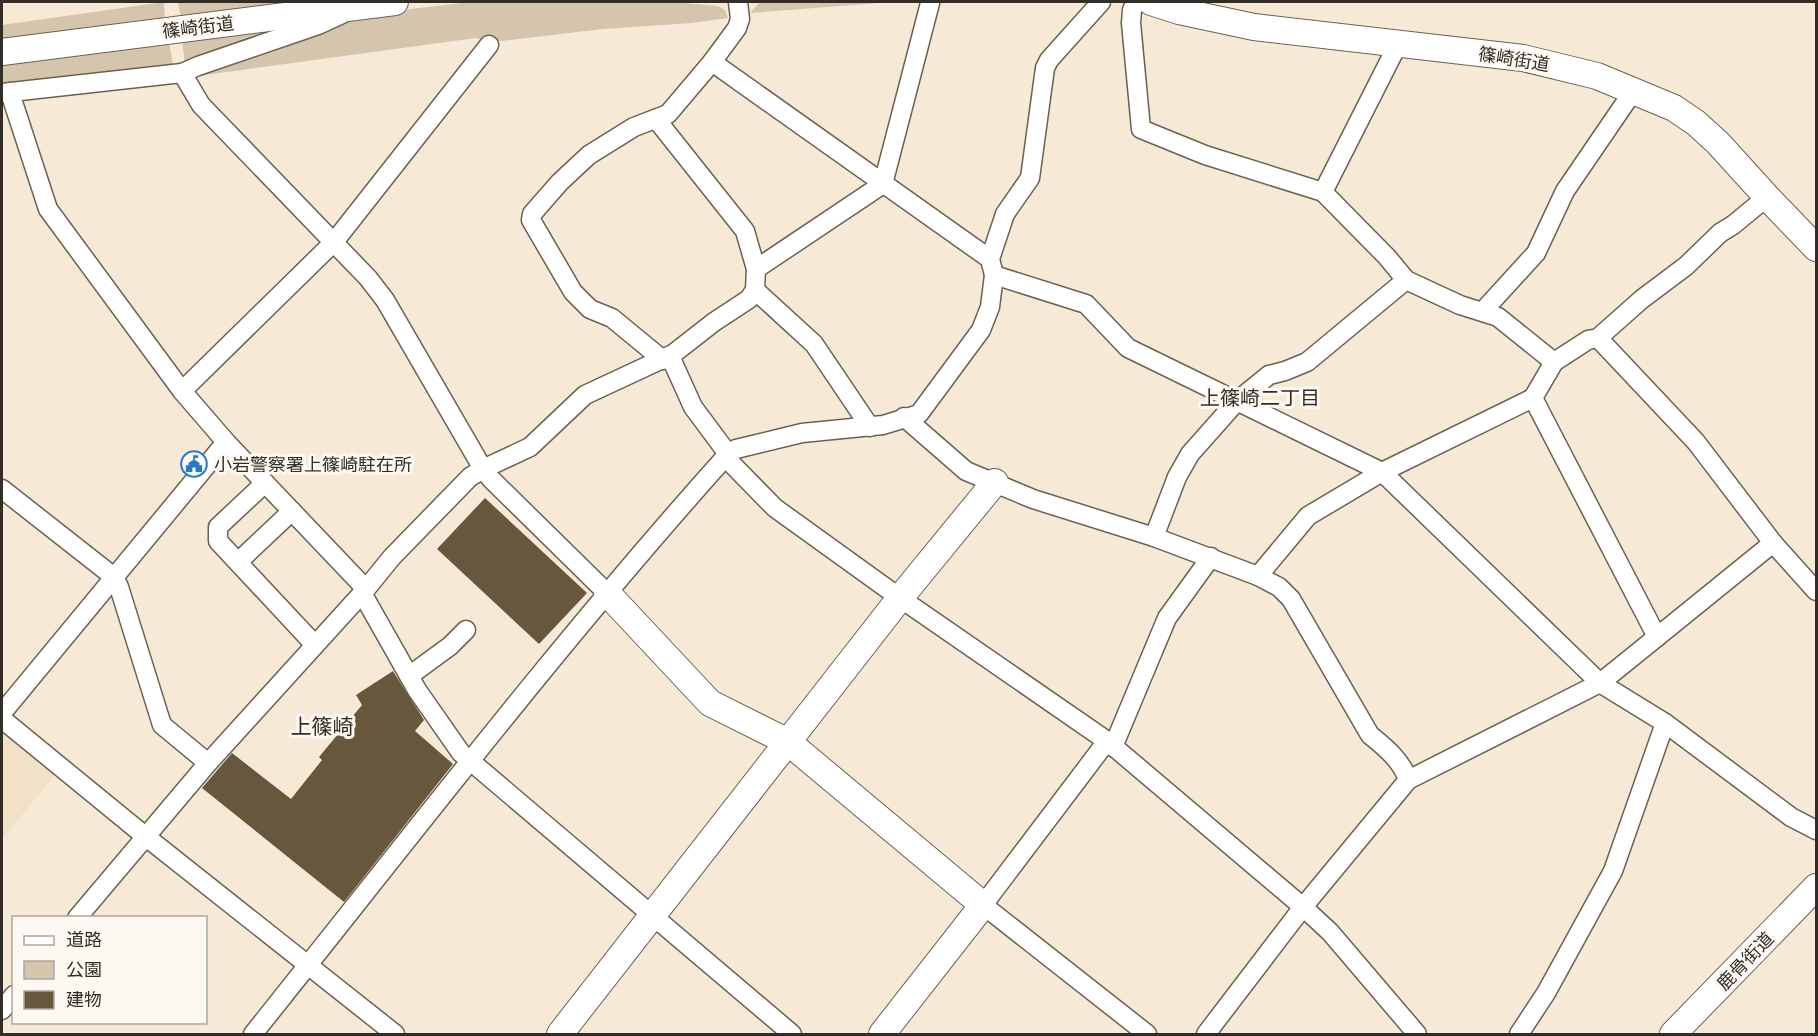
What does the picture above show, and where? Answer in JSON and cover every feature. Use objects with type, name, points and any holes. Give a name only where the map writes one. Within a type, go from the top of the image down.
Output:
[{"type":"street","name":"篠崎街道","points":[[2,52],[395,2]]},
{"type":"street","points":[[730,2],[739,2],[740,19],[737,28],[668,114],[634,127],[589,155],[560,182],[532,214],[531,220],[573,292],[590,309],[612,318],[666,358],[693,407],[726,455],[775,508],[1110,744],[1304,907],[1330,932],[1417,1035]]},
{"type":"street","points":[[253,1035],[469,762],[607,593],[726,455],[736,449],[802,433],[883,425],[919,414],[981,330],[990,307],[992,267],[1005,214],[1030,178],[1045,68],[1049,60],[1101,2]]},
{"type":"street","points":[[1136,2],[1132,10],[1131,23],[1141,129],[1205,155],[1323,192],[1387,257],[1406,280],[1460,305],[1498,317],[1554,362]]},
{"type":"street","name":"篠崎街道","points":[[1151,2],[1179,11],[1254,27],[1523,58],[1597,76],[1674,108],[1696,123],[1718,143],[1816,248]]},
{"type":"street","points":[[756,269],[883,184],[930,3]]},
{"type":"street","points":[[360,6],[318,26],[182,73],[6,92],[48,209],[182,391],[364,591],[429,708],[469,762],[792,1035]]},
{"type":"street","points":[[1323,192],[1398,44]]},
{"type":"street","points":[[182,391],[334,242],[489,45]]},
{"type":"street","points":[[712,62],[883,184],[992,267],[1086,304],[1128,348],[1382,472],[1600,683],[1665,723],[1791,817],[1816,830]]},
{"type":"street","points":[[182,73],[201,105],[334,242],[385,300],[491,479],[607,593],[710,703],[788,742],[983,905],[1147,1035]]},
{"type":"street","points":[[1484,311],[1536,253],[1565,191],[1634,90]]},
{"type":"street","points":[[79,916],[145,836],[418,528],[470,477],[530,447],[585,395],[666,358],[749,299],[754,290],[756,269],[745,231],[656,119]]},
{"type":"street","points":[[1258,576],[1308,516],[1382,472],[1533,398],[1554,362],[1588,340],[1598,338],[1642,299],[1686,266],[1719,233],[1767,198]]},
{"type":"street","points":[[1154,537],[1177,477],[1190,454],[1237,401],[1269,375],[1307,362],[1406,280]]},
{"type":"street","points":[[754,290],[814,344],[870,427]]},
{"type":"street","points":[[1598,338],[1696,442],[1773,543],[1816,591]]},
{"type":"street","points":[[1533,398],[1657,637]]},
{"type":"street","points":[[904,417],[966,471],[1033,499],[1211,557],[1279,587],[1291,599],[1370,735],[1386,748],[1405,772],[1408,780]]},
{"type":"street","points":[[2,713],[226,442]]},
{"type":"street","points":[[266,483],[218,527],[218,541],[315,645]]},
{"type":"street","points":[[560,1035],[900,598],[995,483]]},
{"type":"street","points":[[2,489],[114,577],[162,725],[208,764]]},
{"type":"street","points":[[238,562],[292,511]]},
{"type":"street","points":[[1206,1035],[1304,907],[1408,780],[1600,683],[1773,543]]},
{"type":"street","points":[[882,1035],[1110,744],[1167,618],[1211,557]]},
{"type":"street","points":[[410,676],[450,646],[466,630]]},
{"type":"street","points":[[2,718],[145,836],[395,1035]]},
{"type":"street","points":[[1519,1035],[1546,993],[1613,871],[1665,723]]},
{"type":"street","name":"鹿骨街道","points":[[1673,1035],[1816,887]]},
{"type":"street","points":[[2,1010],[12,998]]},
{"type":"shaded area","points":[[2,731],[56,774],[2,839]]},
{"type":"green space","points":[[164,2],[165,20],[2,41],[2,25]]},
{"type":"green space","points":[[178,2],[313,2],[181,19]]},
{"type":"green space","points":[[470,2],[672,2],[718,6],[725,10],[728,18],[492,42],[476,38],[197,76],[198,72],[315,31],[385,12]]},
{"type":"green space","points":[[760,2],[893,2],[750,13]]},
{"type":"green space","points":[[312,21],[185,65],[182,39]]},
{"type":"green space","points":[[169,40],[173,66],[2,84],[2,60]]},
{"type":"building","points":[[485,498],[587,593],[539,644],[437,549]]},
{"type":"building","points":[[393,671],[424,720],[415,731],[453,764],[344,902],[202,788],[232,753],[291,799],[322,760],[319,757],[362,705],[356,695]]},
{"type":"place","name":"小岩警察署上篠崎駐在所","points":[[194,464]]},
{"type":"district","name":"上篠崎二丁目","points":[[1260,397]]},
{"type":"district","name":"上篠崎","points":[[322,726]]}]
